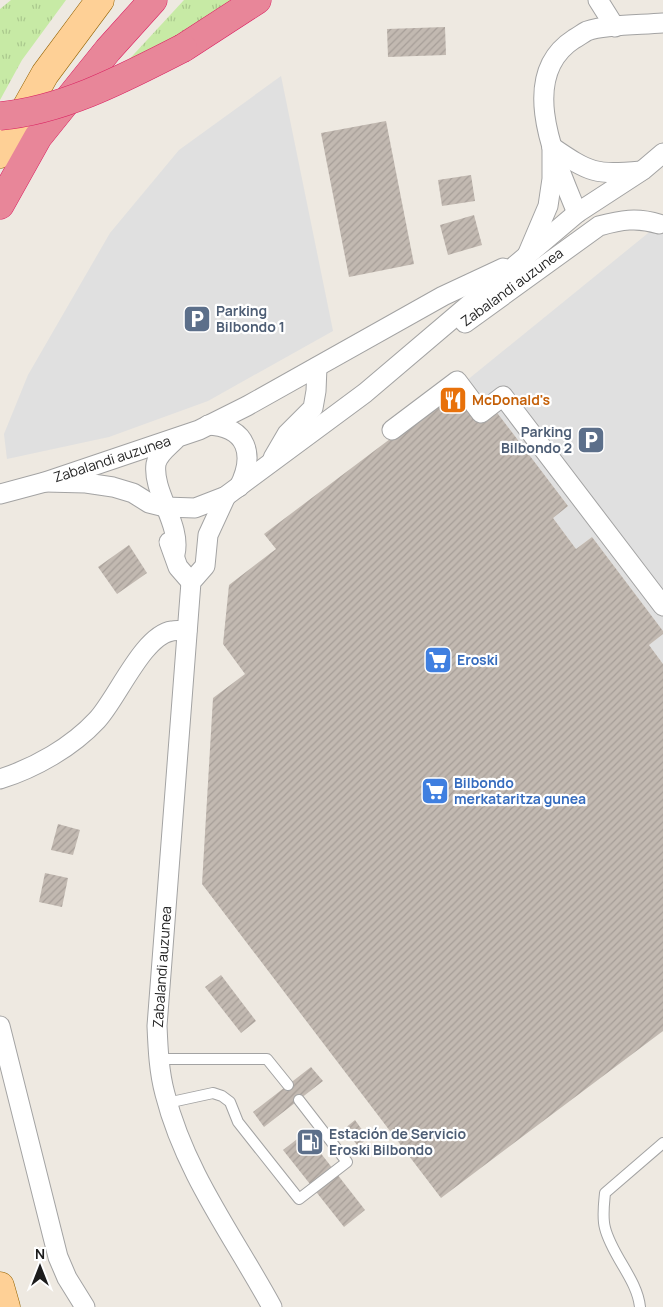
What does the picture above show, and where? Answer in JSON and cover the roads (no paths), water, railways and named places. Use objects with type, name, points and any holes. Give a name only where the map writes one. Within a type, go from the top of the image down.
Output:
[{"type":"highway","points":[[0,204],[38,137],[108,50],[154,0]]},
{"type":"highway","points":[[0,116],[61,102],[120,81],[183,48],[257,0]]},
{"type":"main road","points":[[0,154],[45,74],[100,0]]},
{"type":"main road","points":[[0,1286],[6,1307]]},
{"type":"street","points":[[598,0],[615,27]]},
{"type":"street","name":"Zabalandi auzunea","points":[[577,213],[566,192],[552,147],[543,98],[546,74],[554,57],[568,44],[587,31],[663,23]]},
{"type":"street","name":"Zabalandi auzunea","points":[[552,147],[590,170],[607,174],[644,170],[663,165]]},
{"type":"street","name":"Zabalandi auzunea","points":[[0,494],[45,482],[208,425],[444,296],[526,257],[548,206],[552,178],[552,147]]},
{"type":"street","name":"Zabalandi auzunea","points":[[45,482],[86,483],[113,487],[132,493],[157,505],[196,508],[233,492],[375,384],[577,213],[644,170],[663,152]]},
{"type":"street","name":"Zabalandi auzunea","points":[[375,384],[530,278],[566,248],[599,226],[623,219],[641,218],[659,224]]},
{"type":"street","name":"Zabalandi auzunea","points":[[268,467],[288,434],[313,408],[317,367]]},
{"type":"street","points":[[392,430],[457,381],[481,412],[503,396],[663,606]]},
{"type":"street","points":[[191,582],[205,566],[208,535],[248,468],[248,458],[244,443],[230,429],[208,425]]},
{"type":"street","name":"Zabalandi auzunea","points":[[178,437],[165,450],[156,465],[157,505],[178,567],[191,582],[158,996],[159,1059],[167,1103],[195,1174],[272,1307]]},
{"type":"street","points":[[0,779],[61,751],[98,720],[145,651],[157,639],[171,631],[187,631]]},
{"type":"street","points":[[0,1026],[58,1257],[67,1278],[85,1307]]},
{"type":"lane","points":[[159,1059],[267,1059],[288,1085]]},
{"type":"lane","points":[[167,1103],[213,1093],[222,1096],[230,1102],[238,1122],[298,1199],[347,1162],[299,1100]]},
{"type":"lane","points":[[640,1307],[639,1296],[610,1243],[604,1226],[605,1193],[663,1143]]},
{"type":"place","name":"Parking Bilbondo 1","points":[[197,319]]},
{"type":"place","name":"McDonald's","points":[[453,400]]},
{"type":"place","name":"Parking Bilbondo 2","points":[[591,440]]},
{"type":"place","name":"Eroski","points":[[438,660]]},
{"type":"place","name":"Bilbondo merkataritza gunea","points":[[435,791]]},
{"type":"place","name":"Estación de Servicio Eroski Bilbondo","points":[[310,1142]]}]
